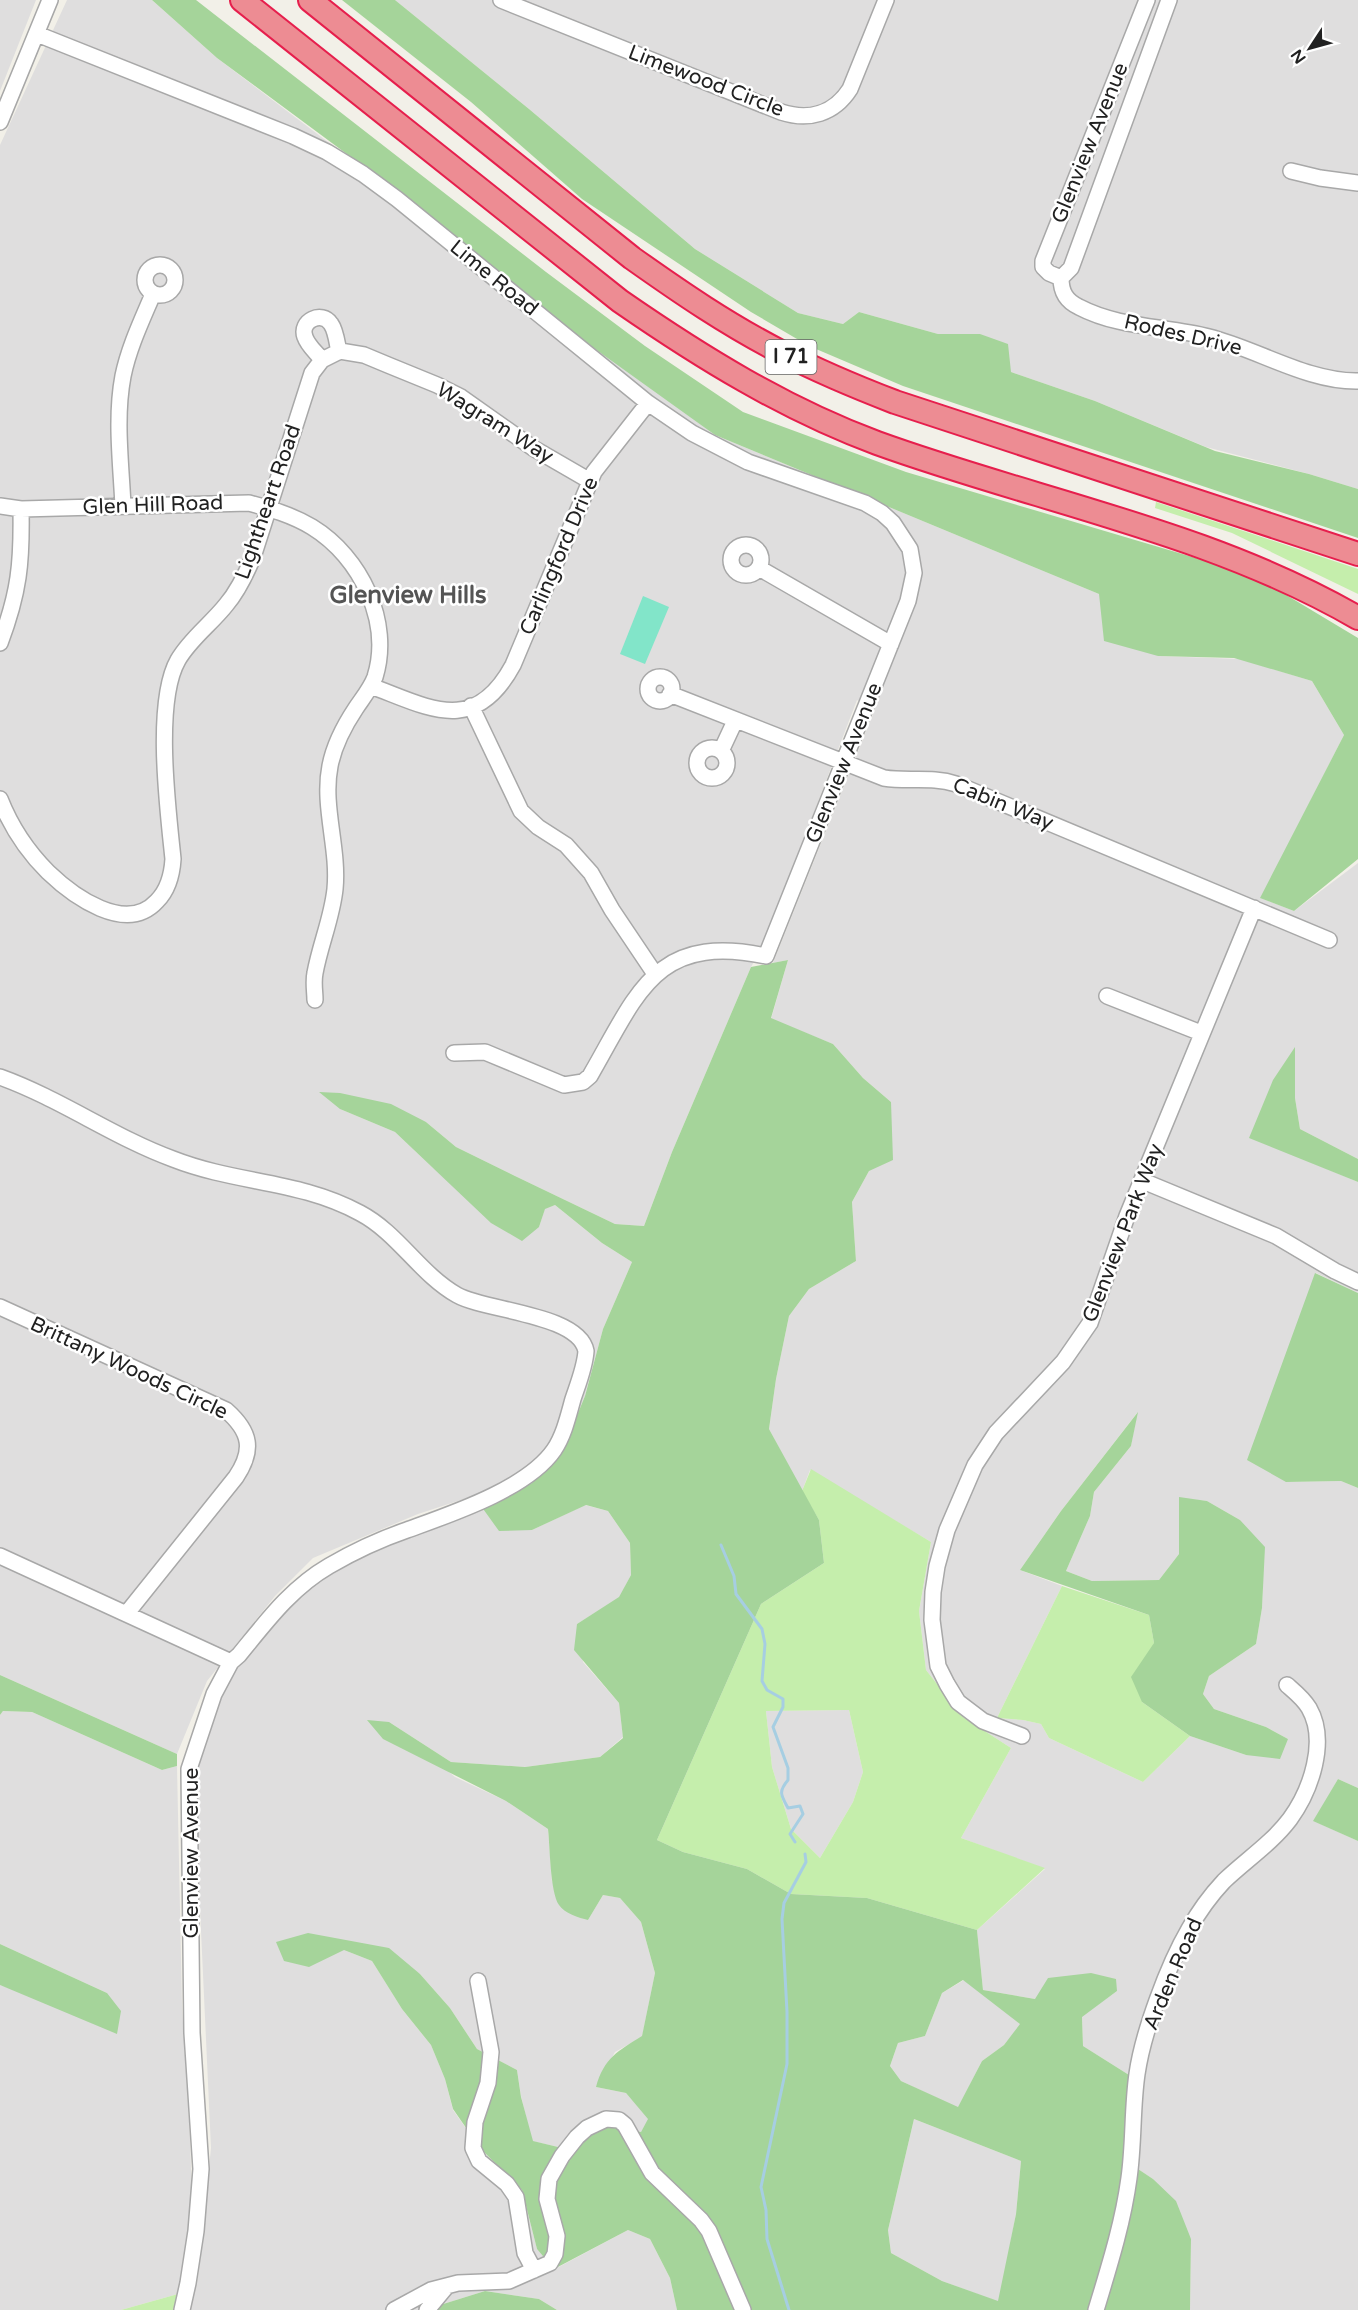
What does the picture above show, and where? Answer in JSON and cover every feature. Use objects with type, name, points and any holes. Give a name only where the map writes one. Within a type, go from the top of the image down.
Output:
[{"type":"highway","name":"I 71","points":[[242,0],[620,301],[677,340],[753,386],[805,412],[878,443],[1240,561],[1301,587],[1358,618]]},
{"type":"highway","name":"I 71","points":[[310,0],[632,258],[687,296],[781,352],[837,379],[917,410],[1358,554]]},
{"type":"street","name":"Limewood Circle","points":[[501,0],[780,112],[804,116],[827,111],[844,98],[850,89],[886,0]]},
{"type":"street","name":"Glenview Avenue","points":[[1061,278],[1049,273],[1043,267],[1043,261],[1147,0]]},
{"type":"street","points":[[1061,278],[1071,267],[1168,0]]},
{"type":"street","points":[[0,122],[37,34],[48,1]]},
{"type":"street","name":"Lime Road","points":[[37,34],[293,136],[363,174],[648,404],[708,442],[748,462],[865,503],[882,513],[903,536],[910,549],[913,567]]},
{"type":"street","points":[[1291,171],[1358,183]]},
{"type":"street","name":"Rodes Drive","points":[[1061,278],[1061,290],[1070,302],[1092,313],[1138,325],[1206,336],[1326,378],[1358,381]]},
{"type":"street","points":[[123,506],[120,413],[123,376],[131,347],[153,294]]},
{"type":"street","name":"Wagram Way","points":[[330,356],[348,351],[462,397],[533,448],[590,481]]},
{"type":"street","name":"Lightheart Road","points":[[0,799],[7,817],[23,843],[44,868],[68,889],[109,912],[120,914],[143,912],[160,898],[173,869],[164,724],[165,702],[170,679],[178,659],[227,605],[243,580],[253,557],[305,390],[312,373],[330,356]]},
{"type":"street","name":"Carlingford Drive","points":[[471,706],[494,692],[506,678],[590,481],[648,404]]},
{"type":"street","name":"Glen Hill Road","points":[[0,506],[21,509],[237,502],[268,508],[315,529],[346,558],[360,578],[371,600],[379,627],[379,658],[370,686],[345,725],[334,750],[330,768],[328,789],[336,855],[335,888],[331,918],[314,975],[315,1000]]},
{"type":"street","points":[[0,643],[15,599],[21,568],[21,509]]},
{"type":"street","name":"Glen Hill Road","points":[[0,515],[21,509]]},
{"type":"street","name":"Glenview Avenue","points":[[655,974],[668,964],[700,951],[724,950],[766,956],[908,601],[913,583],[913,567]]},
{"type":"street","points":[[759,568],[891,644]]},
{"type":"street","points":[[370,686],[432,709],[450,711],[471,706],[521,811],[538,827],[566,845],[591,873],[612,910],[655,974],[645,983],[590,1076],[584,1082],[564,1086],[485,1052],[454,1053]]},
{"type":"street","name":"Cabin Way","points":[[670,694],[884,778],[931,779],[956,784],[1329,940]]},
{"type":"street","points":[[721,751],[735,721]]},
{"type":"street","name":"Glenview Park Way","points":[[1022,1736],[982,1720],[958,1702],[938,1666],[932,1620],[933,1592],[937,1566],[947,1530],[975,1465],[996,1433],[1063,1362],[1090,1323],[1127,1216],[1254,908]]},
{"type":"street","points":[[1107,996],[1201,1033]]},
{"type":"street","name":"Glenview Avenue","points":[[0,1077],[44,1094],[132,1141],[170,1158],[230,1177],[313,1192],[339,1202],[363,1214],[386,1230],[434,1277],[457,1295],[476,1303],[538,1317],[582,1340],[586,1351],[563,1433],[555,1449],[543,1464],[530,1474],[483,1500],[407,1530],[331,1564],[307,1579],[231,1662],[208,1708],[189,1769],[192,2033],[201,2169],[196,2231],[182,2310]]},
{"type":"street","points":[[1143,1181],[1276,1236],[1358,1282]]},
{"type":"street","name":"Brittany Woods Circle","points":[[0,1307],[226,1410],[237,1420],[245,1434],[249,1453],[246,1462],[127,1613]]},
{"type":"street","points":[[0,1556],[231,1662]]},
{"type":"street","name":"Arden Road","points":[[1096,2310],[1121,2224],[1129,2179],[1135,2086],[1141,2052],[1166,1980],[1186,1934],[1201,1909],[1224,1882],[1289,1820],[1303,1797],[1311,1775],[1317,1738],[1315,1721],[1302,1698],[1287,1685]]},
{"type":"street","points":[[478,1982],[491,2052],[488,2083],[475,2122],[473,2148],[479,2161],[507,2184],[516,2197],[525,2253],[534,2270]]},
{"type":"street","points":[[394,2310],[418,2295],[447,2286],[509,2281],[550,2263],[555,2254],[557,2242],[548,2199],[548,2185],[552,2173],[562,2156],[587,2128],[597,2122],[612,2119],[625,2125],[652,2173],[709,2231],[743,2310]]},
{"type":"street","points":[[427,2310],[447,2286]]},
{"type":"shaded area","points":[[0,0],[36,0],[0,91]]},
{"type":"shaded area","points":[[67,0],[152,0],[217,58],[715,435],[1099,594],[1158,656],[1240,659],[1312,681],[1344,735],[1261,898],[1294,911],[1358,863],[1358,1159],[1300,1129],[1295,1098],[1295,1048],[1250,1137],[1358,1182],[1358,1293],[1316,1273],[1286,1482],[1341,1481],[1358,1488],[1358,1788],[1338,1779],[1314,1821],[1358,1841],[1358,2310],[1190,2310],[1191,2239],[1153,2179],[1123,2159],[1129,2075],[1083,2046],[1082,2016],[1117,1991],[1035,1999],[983,1990],[977,1930],[1045,1869],[961,1838],[1011,1748],[963,1717],[926,1670],[919,1611],[931,1542],[810,1470],[802,1491],[769,1429],[776,1379],[789,1316],[809,1289],[856,1261],[852,1202],[869,1171],[891,1102],[863,1078],[833,1044],[771,1019],[788,960],[773,963],[875,709],[857,700],[762,948],[751,967],[672,1152],[644,1226],[615,1224],[456,1147],[426,1122],[340,1109],[395,1132],[433,1168],[539,1227],[545,1208],[555,1205],[602,1243],[632,1262],[603,1329],[585,1396],[562,1452],[532,1483],[481,1506],[476,1495],[418,1514],[313,1558],[275,1596],[207,1681],[177,1754],[0,1675],[0,145]],"holes":[[[1137,1413],[1131,1446],[1094,1492],[1090,1516],[1066,1571],[1092,1581],[1159,1580],[1179,1554],[1179,1498],[1207,1501],[1240,1520],[1263,1586],[1256,1644],[1209,1676],[1203,1694],[1214,1709],[1266,1727],[1288,1739],[1246,1755],[1190,1736],[1143,1782],[1049,1738],[1041,1724],[997,1718],[1062,1586],[1020,1570],[1061,1511]]]},
{"type":"shaded area","points":[[395,0],[1358,0],[1358,489],[1206,447],[1095,401],[1011,372],[980,334],[938,334],[859,312],[843,324],[798,313],[695,249]]},
{"type":"shaded area","points":[[585,1505],[608,1511],[630,1543],[631,1575],[619,1598],[577,1624],[583,1662],[619,1703],[623,1737],[600,1757],[525,1767],[451,1762],[389,1722],[455,1777],[506,1801],[548,1829],[552,1881],[588,1920],[603,1895],[620,1898],[641,1922],[655,1973],[642,2037],[615,2052],[596,2087],[626,2093],[649,2119],[641,2132],[618,2128],[595,2128],[558,2147],[532,2141],[517,2070],[477,2049],[450,2008],[420,1974],[344,1950],[372,1961],[402,2009],[431,2045],[445,2079],[453,2110],[480,2148],[522,2190],[537,2249],[555,2269],[628,2230],[650,2239],[670,2278],[677,2310],[557,2310],[539,2299],[485,2291],[424,2310],[189,2310],[198,2277],[211,2148],[197,1844],[196,1759],[233,1670],[301,1593],[341,1565],[481,1506],[532,1530]]},
{"type":"shaded area","points":[[849,1710],[863,1772],[853,1802],[820,1858],[791,1829],[772,1767],[766,1711]]},
{"type":"shaded area","points":[[3,1711],[32,1712],[162,1770],[177,1766],[182,2006],[192,2201],[178,2294],[121,2310],[0,2310],[0,1985],[18,1991],[107,1993],[0,1944],[0,1715]]},
{"type":"shaded area","points":[[964,1980],[1021,2024],[1004,2045],[982,2061],[958,2108],[901,2081],[890,2066],[898,2043],[925,2036],[942,1993]]},
{"type":"shaded area","points":[[914,2119],[1021,2161],[1016,2214],[999,2302],[942,2281],[891,2253],[888,2230]]},
{"type":"green space","points":[[152,0],[196,0],[546,272],[645,346],[743,412],[906,472],[1253,575],[1358,638],[1358,859],[1294,911],[1260,898],[1344,735],[1312,681],[1234,658],[1158,656],[1104,641],[1099,594],[715,435],[577,336],[363,166],[217,58]]},
{"type":"green space","points":[[342,0],[395,0],[695,249],[798,313],[843,324],[859,312],[938,334],[980,334],[1008,344],[1011,372],[1095,401],[1215,451],[1309,474],[1358,489],[1358,538],[903,386],[809,346],[751,312],[582,199],[471,102]]},
{"type":"green space","points":[[1156,502],[1358,569],[1358,594],[1232,533],[1155,508]]},
{"type":"green space","points":[[643,596],[669,607],[645,664],[620,654]]},
{"type":"green space","points":[[788,960],[771,1018],[833,1044],[863,1078],[891,1102],[893,1160],[869,1171],[852,1202],[856,1261],[809,1289],[789,1316],[776,1379],[769,1429],[819,1520],[824,1563],[761,1604],[657,1840],[683,1852],[747,1869],[791,1894],[867,1898],[977,1930],[983,1990],[1035,1999],[1048,1978],[1091,1973],[1116,1979],[1117,1991],[1082,2017],[1083,2046],[1129,2075],[1123,2159],[1153,2179],[1176,2201],[1191,2239],[1190,2310],[677,2310],[670,2278],[650,2239],[628,2230],[554,2269],[537,2249],[522,2190],[480,2148],[453,2109],[445,2079],[431,2045],[402,2009],[372,1961],[344,1950],[309,1967],[284,1961],[276,1942],[308,1933],[389,1948],[420,1974],[450,2008],[477,2049],[517,2070],[521,2097],[533,2141],[558,2147],[595,2128],[618,2128],[641,2132],[648,2119],[626,2093],[596,2087],[603,2069],[613,2056],[642,2036],[655,1973],[641,1922],[620,1898],[603,1895],[588,1920],[564,1910],[556,1899],[554,1890],[548,1829],[506,1801],[383,1739],[367,1720],[389,1722],[451,1762],[525,1767],[600,1757],[623,1738],[619,1703],[574,1650],[577,1624],[619,1597],[631,1575],[630,1543],[608,1511],[586,1505],[532,1530],[499,1531],[481,1506],[532,1483],[562,1452],[585,1396],[603,1329],[632,1262],[602,1243],[555,1205],[545,1209],[539,1227],[522,1241],[491,1223],[395,1132],[340,1109],[319,1092],[340,1093],[391,1104],[426,1122],[456,1147],[515,1176],[615,1224],[644,1226],[672,1152],[751,967]],"holes":[[[963,1980],[1020,2024],[1004,2045],[982,2061],[958,2107],[901,2081],[890,2066],[898,2043],[925,2036],[942,1993]],[[914,2119],[1021,2161],[1016,2214],[998,2301],[942,2281],[891,2253],[888,2230]]]},
{"type":"green space","points":[[1295,1047],[1295,1098],[1300,1129],[1358,1159],[1358,1182],[1249,1138],[1273,1080]]},
{"type":"green space","points":[[1315,1273],[1358,1293],[1358,1488],[1341,1481],[1286,1482],[1247,1460]]},
{"type":"green space","points":[[1138,1412],[1131,1446],[1094,1492],[1090,1516],[1066,1571],[1092,1581],[1159,1580],[1179,1554],[1179,1497],[1207,1501],[1240,1520],[1265,1547],[1262,1608],[1256,1644],[1209,1676],[1203,1694],[1214,1709],[1266,1727],[1288,1739],[1280,1759],[1246,1755],[1190,1736],[1142,1702],[1131,1677],[1154,1643],[1149,1615],[1020,1570],[1061,1511]]},
{"type":"green space","points":[[811,1469],[931,1542],[919,1611],[926,1670],[963,1717],[1011,1748],[961,1838],[1045,1868],[977,1930],[867,1898],[791,1894],[747,1869],[683,1852],[657,1840],[761,1604],[824,1563],[819,1520],[802,1491]],"holes":[[[849,1710],[863,1772],[853,1802],[820,1858],[791,1829],[772,1767],[766,1711]]]},
{"type":"green space","points":[[1062,1586],[1149,1615],[1154,1643],[1142,1702],[1190,1736],[1143,1782],[1049,1738],[1041,1724],[997,1718]]},
{"type":"green space","points":[[0,1675],[177,1754],[177,1766],[162,1770],[32,1712],[3,1711],[0,1715]]},
{"type":"green space","points":[[1338,1779],[1358,1788],[1358,1841],[1313,1821]]},
{"type":"green space","points":[[0,1944],[107,1993],[121,2011],[117,2034],[0,1985]]},
{"type":"green space","points":[[485,2291],[539,2299],[557,2310],[424,2310]]},
{"type":"green space","points":[[178,2294],[173,2310],[121,2310]]},
{"type":"waterway","points":[[721,1545],[734,1576],[736,1594],[762,1629],[765,1644],[762,1681],[767,1690],[783,1699],[783,1707],[773,1727],[788,1768],[788,1780],[783,1788],[782,1797],[788,1808],[800,1806],[803,1814],[790,1834],[795,1842]]},
{"type":"waterway","points":[[789,2310],[767,2239],[766,2210],[761,2187],[787,2064],[782,1919],[784,1903],[806,1862],[805,1854]]},
{"type":"district","name":"Glenview Hills","points":[[408,595]]}]
